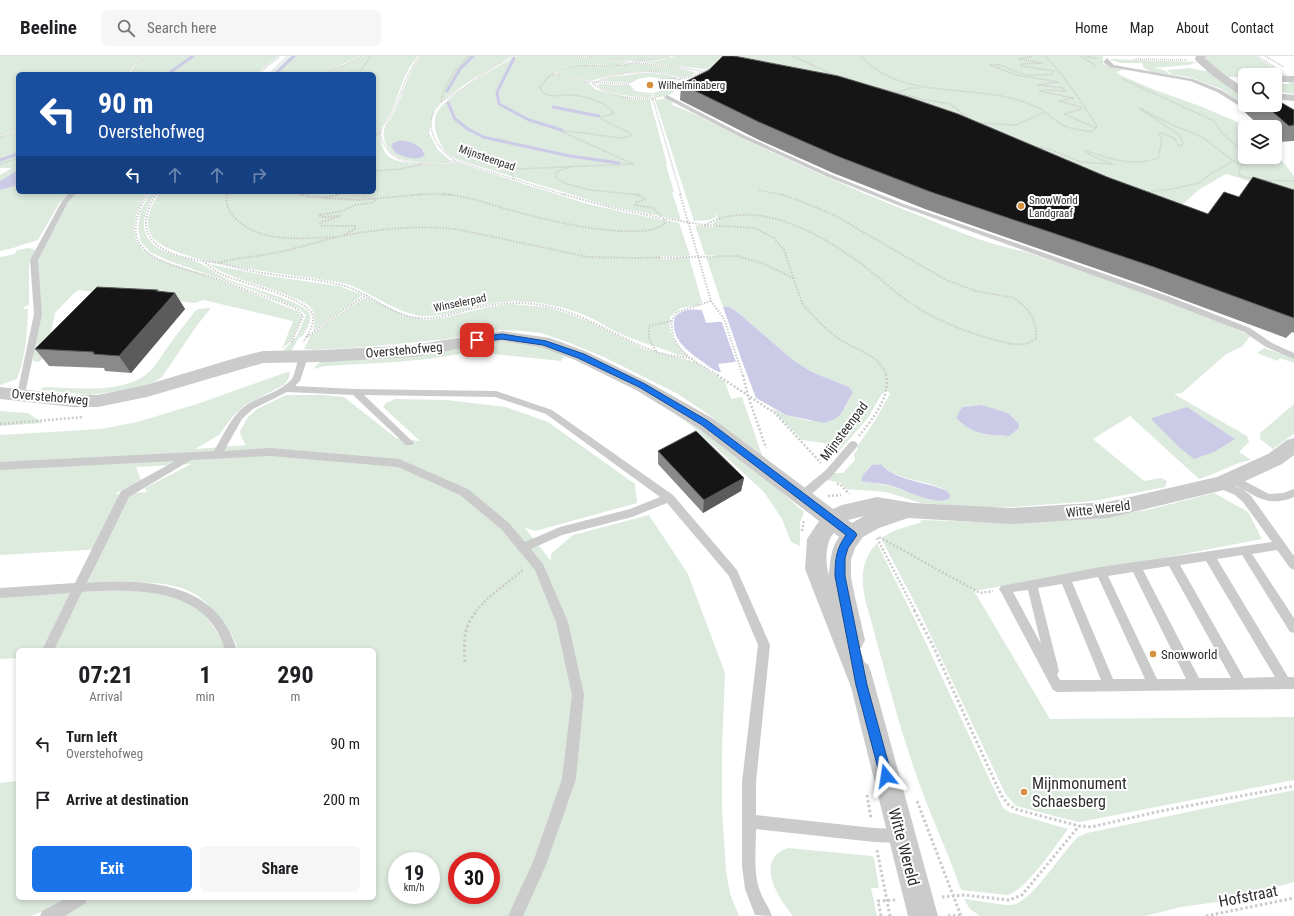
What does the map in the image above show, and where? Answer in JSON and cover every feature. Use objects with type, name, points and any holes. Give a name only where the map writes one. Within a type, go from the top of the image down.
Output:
[{"type":"street","points":[[1200,58],[1225,80],[1238,88]]},
{"type":"street","points":[[1225,80],[1238,79]]},
{"type":"street","points":[[1282,79],[1294,79]]},
{"type":"street","points":[[1282,97],[1294,98]]},
{"type":"street","points":[[1282,103],[1294,104]]},
{"type":"street","name":"Overstehofweg","points":[[0,393],[21,394],[73,401],[98,401],[147,391],[245,361],[276,357],[303,350],[413,351],[502,336],[544,342],[581,356],[629,379],[682,408],[705,423],[852,535]]},
{"type":"street","name":"Witte Wereld","points":[[862,685],[816,569],[818,539],[824,529],[842,513],[877,505],[914,511],[1011,516],[1108,510],[1227,481],[1274,459],[1294,445]]},
{"type":"street","name":"Witte Wereld","points":[[914,511],[882,517],[868,522],[852,535],[843,547],[840,558],[840,576],[862,685],[920,908]]},
{"type":"lane","points":[[1107,60],[1106,62],[1112,66],[1191,80],[1219,91],[1238,103]]},
{"type":"lane","points":[[667,96],[742,136],[830,176],[902,205],[1165,298],[1240,327],[1253,333],[1269,345],[1294,356]]},
{"type":"lane","points":[[21,394],[38,314],[34,260],[65,201],[72,194]]},
{"type":"lane","points":[[217,455],[239,417],[250,407],[286,389],[296,381],[303,350]]},
{"type":"lane","points":[[286,389],[355,392],[496,394],[549,412],[669,498],[733,573],[764,645],[749,782],[749,866],[752,889],[760,910],[765,916]]},
{"type":"lane","points":[[355,392],[409,443]]},
{"type":"lane","name":"Mijnsteenpad","points":[[802,496],[828,473],[853,445]]},
{"type":"lane","points":[[0,466],[270,452],[399,462],[464,492],[505,526],[539,567],[562,622],[578,695],[569,779],[540,865],[515,916]]},
{"type":"lane","points":[[49,648],[125,494],[190,456]]},
{"type":"lane","points":[[1227,481],[1272,499],[1285,498],[1294,493]]},
{"type":"lane","points":[[1227,481],[1234,489],[1247,499],[1294,565]]},
{"type":"lane","points":[[523,548],[560,531],[632,513],[669,498]]},
{"type":"lane","points":[[1057,686],[1005,589],[1102,572],[1280,545]]},
{"type":"lane","points":[[1244,550],[1294,628]]},
{"type":"lane","points":[[1210,556],[1290,683]]},
{"type":"lane","points":[[1172,561],[1240,684]]},
{"type":"lane","points":[[1136,567],[1196,685]]},
{"type":"lane","points":[[1102,572],[1154,685]]},
{"type":"lane","points":[[1065,578],[1110,686]]},
{"type":"lane","points":[[1032,584],[1057,686]]},
{"type":"lane","points":[[0,593],[140,585],[167,589],[188,597],[207,611],[222,627],[230,648]]},
{"type":"lane","points":[[1057,686],[1290,683]]},
{"type":"lane","points":[[749,821],[874,835],[902,836]]},
{"type":"lane","points":[[47,916],[78,900]]},
{"type":"path","points":[[131,72],[142,56]]},
{"type":"path","points":[[260,72],[280,56]]},
{"type":"path","points":[[271,72],[288,56]]},
{"type":"path","points":[[324,72],[342,66],[362,56]]},
{"type":"path","points":[[359,72],[371,56]]},
{"type":"path","points":[[376,135],[381,132],[395,109],[407,74],[420,56]]},
{"type":"path","points":[[441,104],[445,87],[455,71],[469,56]]},
{"type":"path","name":"Mijnsteenpad","points":[[514,56],[473,81],[441,104],[434,114],[432,121],[433,133],[442,151],[448,157],[456,161],[593,204],[621,211],[705,225],[755,228],[769,235],[784,250],[802,303],[821,323],[844,342],[875,358],[886,372],[888,386],[887,392],[870,422],[853,445]]},
{"type":"path","points":[[575,56],[630,63],[671,66],[701,71]]},
{"type":"path","points":[[514,180],[511,172],[516,169],[634,164],[565,134],[564,131],[622,138],[628,137],[631,135],[601,119],[603,116],[615,112],[603,104],[572,96],[550,96],[543,92],[540,87],[542,83],[558,70],[575,65],[624,65],[656,60],[670,56]]},
{"type":"path","points":[[794,56],[839,77]]},
{"type":"path","points":[[861,56],[869,65],[888,76],[928,88]]},
{"type":"path","points":[[1033,56],[1019,59],[1023,61],[1038,61],[1042,62],[1041,64],[1021,64],[1021,66],[1054,71],[1052,74],[1032,76],[1016,72],[998,64],[994,63],[990,65],[1016,74],[1058,82],[1038,85],[1063,88],[1066,91],[1060,92],[1043,89],[1039,92],[1073,98],[1070,100],[1059,101],[1080,107],[1081,109],[1064,114],[1096,128]]},
{"type":"path","points":[[1045,56],[1054,65],[1077,96],[1096,128]]},
{"type":"path","points":[[1081,56],[1099,68]]},
{"type":"path","points":[[1266,56],[1288,69]]},
{"type":"path","points":[[1128,58],[1196,60],[1200,58]]},
{"type":"path","points":[[664,80],[694,76],[701,71],[720,67]]},
{"type":"path","points":[[653,99],[630,97],[604,90],[594,86],[594,84],[602,78],[621,74],[658,72],[676,78]]},
{"type":"path","points":[[553,74],[597,82],[630,84]]},
{"type":"path","points":[[1122,79],[1214,121],[1222,133],[1238,148]]},
{"type":"path","points":[[870,86],[921,99],[950,104],[984,128]]},
{"type":"path","points":[[893,92],[911,88],[928,88],[999,96],[1039,108],[1065,126],[1091,132],[1096,128]]},
{"type":"path","points":[[651,93],[711,301],[724,319],[740,365],[748,396],[776,477]]},
{"type":"path","points":[[1030,146],[1052,150],[1081,162],[1109,164],[1112,164],[1090,155],[1086,151],[1129,163],[1149,161],[1158,158],[1162,140],[1158,134],[1160,133],[1174,138],[1179,146],[1182,146],[1183,142],[1179,135],[1140,108],[1170,124],[1200,136],[1214,145],[1233,161],[1243,165],[1240,168],[1239,175],[1264,180],[1294,181]]},
{"type":"path","points":[[976,123],[1016,125],[1044,112]]},
{"type":"path","points":[[0,137],[16,132]]},
{"type":"path","points":[[381,132],[385,147],[391,156],[400,160],[425,164]]},
{"type":"path","points":[[0,164],[16,159]]},
{"type":"path","points":[[376,171],[456,161]]},
{"type":"path","points":[[1144,193],[1199,183],[1233,161]]},
{"type":"path","points":[[299,194],[303,196],[346,200],[378,199],[425,194],[448,194],[470,198],[555,222],[609,230],[648,230],[660,227],[665,223],[663,218],[651,207],[635,205],[635,203],[646,199],[639,195],[608,193],[564,183],[556,178],[556,172],[569,167]]},
{"type":"path","points":[[705,225],[715,219],[747,215],[765,216],[781,220],[800,228],[840,249],[867,268],[911,304],[927,314],[996,340],[1021,345],[1030,345],[1036,339],[1036,330],[1031,316],[1024,305],[1017,299],[1010,296],[986,293],[945,280],[841,219],[791,197],[759,190]]},
{"type":"path","points":[[147,194],[140,208],[136,223],[138,239],[141,246],[147,251],[168,262],[291,306],[301,312],[304,316],[296,335],[291,343],[276,357]]},
{"type":"path","points":[[157,194],[148,208],[145,225],[150,237],[155,243],[167,250],[188,258],[203,261],[211,268],[225,276],[304,305],[310,310],[312,319],[303,350]]},
{"type":"path","points":[[228,194],[226,200],[230,213],[244,227],[256,233],[277,238],[339,237],[355,229],[355,226],[322,226],[320,224],[322,222],[340,216],[322,217],[319,215],[342,211],[355,205],[372,203],[378,199]]},
{"type":"path","points":[[323,198],[340,194]]},
{"type":"path","points":[[217,263],[232,259],[268,254],[339,237],[402,228],[440,227],[532,247],[588,257],[635,258],[734,256],[752,258],[793,278]]},
{"type":"path","name":"Winselerpad","points":[[203,261],[267,274],[344,285],[367,294],[403,313],[420,318],[439,317],[504,303],[545,306],[584,317],[647,349],[676,357],[694,359]]},
{"type":"path","points":[[306,337],[367,294]]},
{"type":"path","points":[[657,351],[649,339],[649,326],[671,321],[680,309],[701,306],[711,301]]},
{"type":"path","name":"Winselerpad","points":[[671,321],[675,340],[681,349],[776,414],[828,473]]},
{"type":"path","points":[[846,491],[849,495]]},
{"type":"path","points":[[980,593],[875,534],[932,646],[1004,800],[1008,804],[1019,810],[1079,826],[1090,827],[1100,826],[1161,811],[1294,786]]},
{"type":"path","points":[[465,662],[464,637],[471,618],[480,606],[534,561]]},
{"type":"path","points":[[917,800],[961,916],[948,916]]},
{"type":"path","points":[[881,916],[878,901],[920,908],[954,896],[964,895],[1009,900],[1016,898],[1029,888],[1079,826]]},
{"type":"path","name":"Hofstraat","points":[[1206,916],[1236,912],[1294,898]]},
{"type":"shaded area","points":[[0,56],[141,56],[129,72],[16,72],[16,131],[0,136]]},
{"type":"shaded area","points":[[143,56],[278,56],[258,72],[131,72]]},
{"type":"shaded area","points":[[290,56],[360,56],[322,72],[273,72]]},
{"type":"shaded area","points":[[364,56],[418,56],[409,68],[393,109],[380,131],[384,150],[387,155],[393,159],[401,162],[420,164],[456,162],[584,203],[679,223],[690,255],[661,256],[661,259],[689,257],[702,302],[700,303],[701,305],[681,308],[670,317],[670,329],[674,340],[680,349],[689,357],[676,354],[620,334],[595,320],[571,310],[545,304],[501,302],[437,316],[424,316],[393,307],[353,286],[342,283],[239,267],[184,254],[163,246],[151,235],[148,218],[159,194],[376,194],[376,72],[326,72]]},
{"type":"shaded area","points":[[421,56],[511,56],[470,81],[442,101],[434,109],[429,133],[438,150],[451,161],[434,163],[414,162],[396,156],[389,150],[385,142],[384,132],[387,122],[395,112],[409,75]],"holes":[[[413,143],[425,152],[407,157],[396,153]]]},
{"type":"shaded area","points":[[518,56],[571,56],[627,63],[609,66],[570,66],[551,74],[588,82],[595,89],[604,92],[633,99],[650,100],[674,192],[672,192],[681,220],[609,206],[458,160],[443,149],[435,127],[435,120],[439,109],[444,103],[476,80]]},
{"type":"shaded area","points":[[583,56],[670,56],[659,59],[626,61]]},
{"type":"shaded area","points":[[675,56],[1102,56],[1103,64],[1125,69],[1116,72],[1120,75],[1238,122],[1238,164],[1282,164],[1282,161],[1294,176],[1294,204],[1269,187],[1226,174],[1200,189],[1169,216],[706,70],[709,68],[704,69],[638,62],[657,61]]},
{"type":"shaded area","points":[[1205,56],[1255,56],[1275,68],[1238,68],[1238,77],[1227,77],[1207,62]]},
{"type":"shaded area","points":[[1110,60],[1196,62],[1189,65],[1154,68],[1164,70],[1170,74],[1172,74],[1167,70],[1190,68],[1204,71],[1208,70],[1238,92],[1238,101],[1221,89],[1189,77],[1152,72],[1144,68],[1142,63],[1122,63]]},
{"type":"shaded area","points":[[629,63],[673,67],[695,72],[691,76],[680,78],[662,72],[639,71],[612,75],[591,81],[555,74],[570,67],[579,65],[624,65]]},
{"type":"shaded area","points":[[1282,72],[1291,78],[1287,78]]},
{"type":"shaded area","points":[[641,73],[655,73],[669,76],[677,80],[679,85],[672,93],[654,98],[653,93],[663,90],[667,86],[666,82],[658,78],[650,77],[638,79],[631,83],[600,81],[612,77]]},
{"type":"shaded area","points":[[1287,81],[1294,81],[1294,94],[1282,92],[1282,84],[1290,84]]},
{"type":"shaded area","points":[[597,85],[630,85],[635,91],[650,93],[651,98],[614,93],[601,88]]},
{"type":"shaded area","points":[[667,98],[673,103],[672,105],[701,117],[748,141],[813,171],[973,237],[986,242],[1026,252],[1168,300],[1250,336],[1243,346],[1226,354],[1182,393],[1174,394],[1247,436],[1249,442],[1239,452],[1251,460],[1244,461],[1199,479],[1130,416],[1093,439],[1144,481],[1161,478],[1167,481],[1165,487],[1094,501],[1014,507],[976,507],[921,503],[886,492],[846,489],[841,483],[827,480],[834,473],[843,473],[855,460],[854,454],[858,449],[857,447],[874,422],[890,394],[887,390],[881,395],[868,418],[840,450],[824,443],[802,440],[771,408],[786,415],[810,421],[841,414],[853,392],[849,387],[812,372],[793,360],[736,311],[729,307],[723,307],[706,257],[714,257],[715,255],[705,255],[695,225],[716,227],[712,224],[718,219],[715,212],[716,217],[710,220],[694,221],[655,100]],"holes":[[[981,405],[1009,436],[993,435],[974,431],[962,424],[956,418],[962,407]],[[881,464],[888,470],[905,478],[932,484],[948,492],[907,492],[891,486],[861,481],[868,469]]]},
{"type":"shaded area","points":[[16,133],[16,171],[0,181],[0,175],[12,168],[0,168],[0,137]]},
{"type":"shaded area","points":[[16,186],[16,194],[68,194],[60,202],[38,240],[0,251],[0,190]]},
{"type":"shaded area","points":[[75,194],[145,194],[136,215],[134,229],[136,240],[142,249],[155,258],[203,274],[297,311],[302,317],[291,341],[282,349],[293,321],[203,300],[195,303],[79,290],[74,293],[55,313],[46,356],[39,362],[33,361],[37,259],[67,201]]},
{"type":"shaded area","points":[[149,194],[155,194],[145,215],[144,223],[147,237],[152,244],[168,253],[195,261],[227,279],[282,298],[307,310],[310,315],[309,323],[302,337],[299,337],[291,352],[282,352],[297,336],[306,315],[298,308],[250,289],[169,261],[150,252],[141,242],[138,229],[140,212]]},
{"type":"shaded area","points":[[29,248],[34,249],[35,251],[29,264],[29,305],[24,307],[24,309],[28,309],[24,353],[17,379],[0,385],[0,257],[15,254],[17,250]]},
{"type":"shaded area","points":[[209,264],[269,276],[339,286],[363,295],[313,331],[314,315],[311,308],[307,304],[284,294],[239,279],[218,270]]},
{"type":"shaded area","points":[[367,297],[403,315],[426,320],[443,318],[489,307],[510,304],[546,307],[590,322],[644,349],[696,362],[725,382],[731,399],[742,397],[763,458],[730,434],[712,417],[678,394],[606,358],[541,333],[500,330],[419,342],[351,348],[316,350],[304,349],[311,335],[351,306]]},
{"type":"shaded area","points":[[211,308],[198,324],[162,377],[152,384],[90,395],[41,390],[41,388],[47,387],[86,389],[113,387],[138,380],[153,368],[195,311],[198,309]]},
{"type":"shaded area","points":[[501,341],[539,345],[565,355],[561,361],[463,351],[460,354],[428,359],[325,366],[313,369],[321,361]]},
{"type":"shaded area","points":[[1264,348],[1294,358],[1294,363],[1280,358],[1278,361],[1257,353]]},
{"type":"shaded area","points":[[290,372],[289,378],[284,385],[245,405],[233,416],[219,435],[195,449],[246,445],[241,437],[240,431],[248,417],[257,409],[286,395],[324,395],[344,397],[396,438],[420,441],[383,407],[386,403],[395,399],[447,400],[506,407],[548,422],[635,484],[637,503],[535,531],[524,527],[551,561],[551,554],[573,535],[649,515],[688,574],[725,673],[722,750],[722,811],[726,870],[730,894],[739,916],[63,916],[90,900],[376,900],[376,648],[237,648],[229,630],[214,610],[200,597],[183,588],[142,582],[87,584],[103,549],[0,555],[0,435],[101,429],[137,422],[197,404]],"holes":[[[191,464],[145,488],[147,492],[115,494],[141,480],[136,467]]]},
{"type":"shaded area","points":[[1294,404],[1294,434],[1273,449],[1260,439],[1260,433]]},
{"type":"shaded area","points":[[674,410],[753,467],[804,512],[800,522],[800,546],[791,542],[782,519],[764,492],[692,426],[673,412]]},
{"type":"shaded area","points":[[0,411],[28,413],[43,423],[0,426]]},
{"type":"shaded area","points":[[1214,493],[1248,512],[1262,539],[974,591],[1050,719],[1294,717],[1294,780],[1079,822],[1016,806],[1006,795],[920,613],[881,538],[896,530],[922,522],[920,520],[1012,523],[1087,519],[1147,510]]},
{"type":"shaded area","points":[[877,543],[917,624],[1003,808],[1009,812],[1068,829],[1040,867],[1015,892],[1007,895],[961,890],[923,794],[896,713],[865,599],[863,577],[865,563],[872,549]]},
{"type":"shaded area","points":[[137,590],[182,598],[193,605],[205,616],[219,635],[225,648],[54,648],[82,592]]},
{"type":"shaded area","points":[[72,592],[43,648],[16,648],[16,658],[0,659],[0,597]]},
{"type":"shaded area","points":[[16,781],[16,900],[68,900],[59,905],[30,916],[0,916],[0,783]]},
{"type":"shaded area","points":[[1294,790],[1294,882],[1224,901],[1181,907],[1145,916],[980,916],[970,909],[964,899],[1006,905],[1018,903],[1033,891],[1078,837],[1087,833]]},
{"type":"shaded area","points":[[788,848],[872,856],[874,858],[879,888],[871,888],[877,916],[793,916],[781,900],[776,890],[772,880],[771,870],[772,861],[778,854]]},
{"type":"water","points":[[398,141],[406,141],[418,146],[425,155],[415,158],[396,153],[391,146],[393,143]]},
{"type":"water","points":[[16,171],[16,186],[0,190],[0,181]]},
{"type":"water","points":[[723,307],[729,307],[736,311],[793,360],[812,372],[849,387],[853,392],[841,414],[835,419],[824,423],[786,415],[756,398],[742,361],[718,364],[721,372],[719,372],[691,354],[677,338],[674,325],[675,317],[684,311],[702,310],[706,323],[728,321]]},
{"type":"water","points":[[981,405],[1008,413],[1019,424],[1019,428],[1009,436],[980,433],[968,428],[956,418],[962,407]]},
{"type":"water","points":[[1187,407],[1235,439],[1214,452],[1194,459],[1181,449],[1152,420],[1152,418]]},
{"type":"water","points":[[881,464],[888,470],[903,478],[947,491],[950,498],[945,500],[930,499],[892,486],[861,481],[863,475],[872,465]]},
{"type":"pier","points":[[727,318],[743,364],[736,364],[721,320]]},
{"type":"building","name":"SnowWorld Landgraaf","points":[[723,56],[734,56],[838,76],[908,97],[958,114],[1107,177],[1208,214],[1224,192],[1239,197],[1253,177],[1294,190],[1294,318],[1154,267],[931,192],[837,156],[759,122],[681,84],[709,70]]},
{"type":"building","points":[[1282,103],[1294,110],[1294,125],[1289,126],[1273,112],[1282,112]]},
{"type":"building","points":[[97,287],[158,290],[156,291],[175,293],[119,356],[93,354],[94,352],[35,349]]},
{"type":"building","points":[[696,431],[744,478],[704,500],[658,451]]},
{"type":"waterway","points":[[171,72],[193,56]]},
{"type":"waterway","points":[[277,72],[294,56]]},
{"type":"waterway","points":[[447,91],[460,69],[473,56]]},
{"type":"waterway","points":[[514,58],[497,92],[499,104],[529,120],[562,130]]},
{"type":"waterway","points":[[448,103],[455,119],[468,129],[483,137],[570,156],[619,163]]},
{"type":"waterway","points":[[553,107],[599,116]]},
{"type":"waterway","points":[[0,160],[16,155]]},
{"type":"place","name":"Wilhelminaberg","points":[[650,85]]},
{"type":"place","name":"SnowWorld Landgraaf","points":[[1021,206]]},
{"type":"place","name":"Snowworld","points":[[1153,654]]},
{"type":"place","name":"Mijnmonument Schaesberg","points":[[1024,792]]},
{"type":"route","points":[[477,340],[502,336],[544,342],[581,356],[642,386],[682,408],[705,423],[852,535],[843,547],[840,558],[840,576],[862,685],[886,776]]}]
